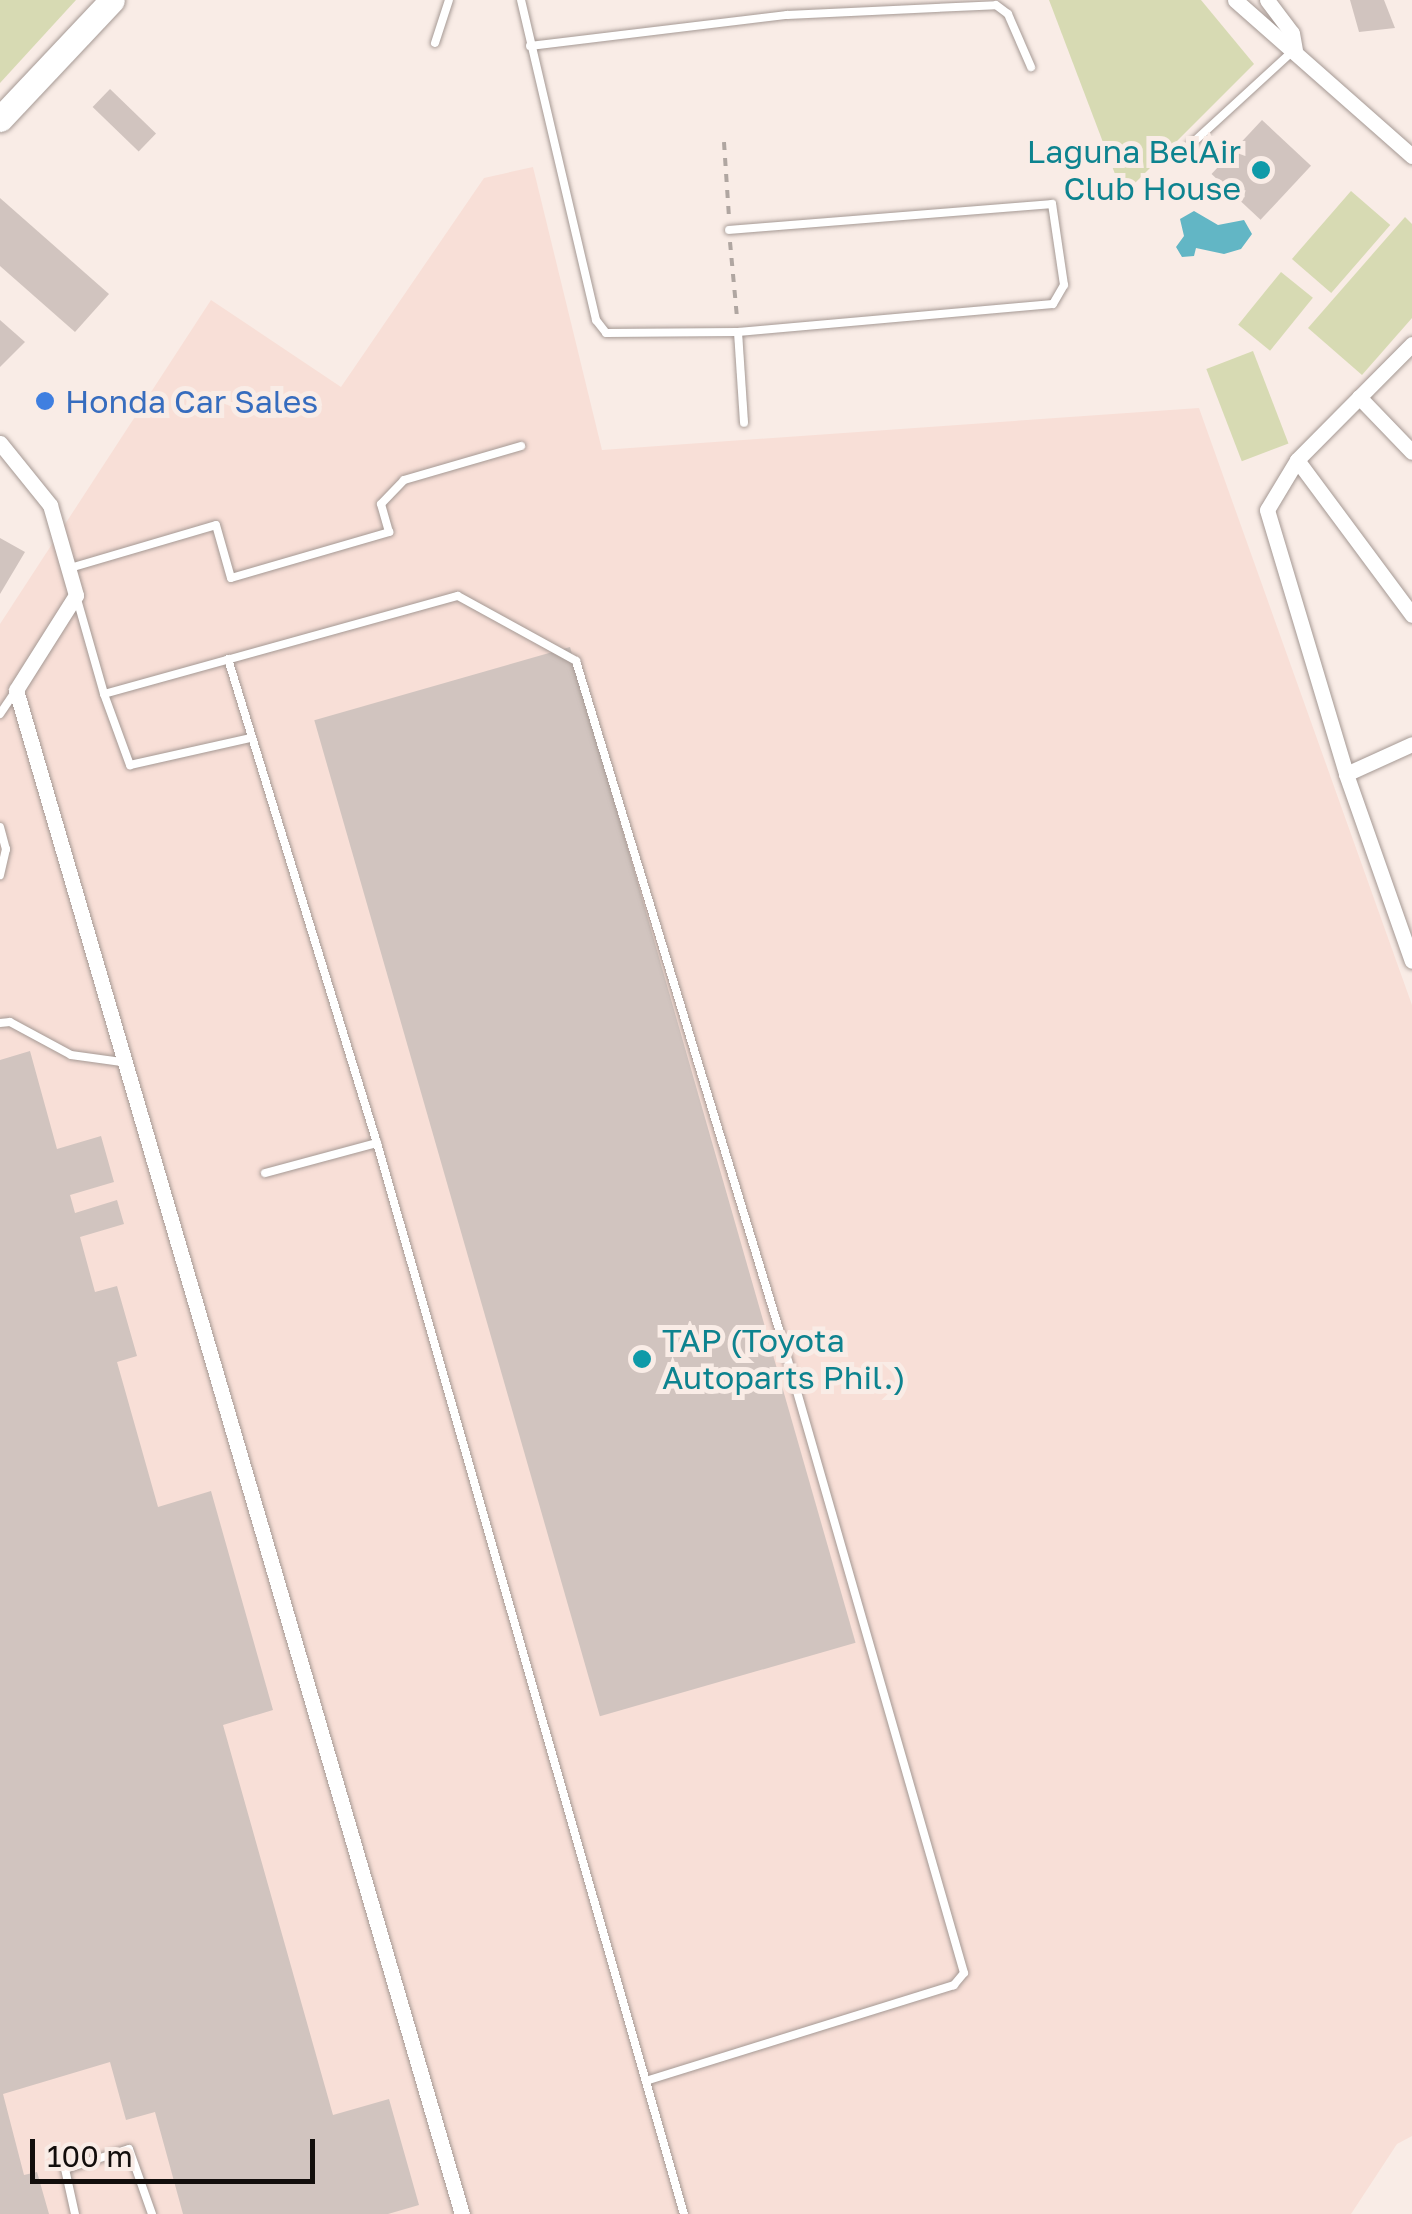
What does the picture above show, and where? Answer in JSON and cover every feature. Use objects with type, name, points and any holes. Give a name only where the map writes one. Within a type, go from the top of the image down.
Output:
[{"type":"main road","points":[[0,118],[112,0]]},
{"type":"street","points":[[1235,0],[1412,156]]},
{"type":"street","points":[[1266,0],[1292,34],[1294,50]]},
{"type":"street","points":[[1412,344],[1297,460],[1272,498],[1268,521],[1346,774],[1412,961]]},
{"type":"street","points":[[1359,397],[1412,452]]},
{"type":"street","points":[[0,443],[50,505],[76,595],[16,690],[462,2214]]},
{"type":"street","points":[[1297,460],[1412,615]]},
{"type":"street","points":[[1346,774],[1411,746]]},
{"type":"lane","points":[[435,42],[449,0]]},
{"type":"lane","points":[[521,0],[596,320],[606,334],[738,332],[1053,304],[1064,284],[1052,204],[730,230]]},
{"type":"lane","points":[[786,0],[787,14]]},
{"type":"lane","points":[[530,46],[787,14],[996,5],[1008,14],[1031,67]]},
{"type":"lane","points":[[1186,148],[1294,50]]},
{"type":"lane","points":[[738,332],[744,422]]},
{"type":"lane","points":[[68,568],[216,525],[231,578],[389,532],[381,504],[404,480],[521,446]]},
{"type":"lane","points":[[76,595],[104,694],[130,765],[251,738]]},
{"type":"lane","points":[[104,694],[458,596],[576,661],[779,1328],[964,1973],[954,1985],[649,2080]]},
{"type":"lane","points":[[228,660],[376,1143],[649,2080],[684,2214]]},
{"type":"lane","points":[[0,714],[16,690]]},
{"type":"lane","points":[[0,827],[6,849],[0,875]]},
{"type":"lane","points":[[0,1023],[10,1022],[71,1055],[122,1062]]},
{"type":"lane","points":[[266,1173],[376,1143]]},
{"type":"lane","points":[[76,2214],[66,2170],[128,2150],[152,2214]]},
{"type":"shaded area","points":[[533,167],[602,450],[1199,408],[1412,1005],[1412,2136],[1397,2144],[1351,2214],[0,2214],[0,624],[211,300],[341,387],[484,178]]},
{"type":"green space","points":[[0,0],[76,0],[0,83]]},
{"type":"green space","points":[[1049,0],[1201,0],[1254,64],[1123,195]]},
{"type":"green space","points":[[1351,191],[1390,225],[1331,293],[1292,259]]},
{"type":"green space","points":[[1405,217],[1412,224],[1412,318],[1362,375],[1308,328]]},
{"type":"green space","points":[[1281,272],[1313,298],[1270,351],[1238,325]]},
{"type":"green space","points":[[1253,351],[1288,443],[1242,461],[1206,369]]},
{"type":"water","points":[[1194,211],[1218,225],[1244,220],[1252,234],[1241,249],[1224,254],[1196,248],[1194,256],[1182,257],[1176,247],[1184,236],[1180,219]]},
{"type":"building","points":[[1350,0],[1384,0],[1395,28],[1359,32]]},
{"type":"building","points":[[110,89],[156,133],[139,151],[93,107]]},
{"type":"building","name":"Laguna BelAir Club House","points":[[1262,120],[1311,166],[1261,220],[1212,174]]},
{"type":"building","points":[[0,198],[109,294],[75,332],[0,266]]},
{"type":"building","points":[[0,320],[25,342],[0,367]]},
{"type":"building","points":[[0,538],[25,552],[0,594]]},
{"type":"building","name":"TAP (Toyota Autoparts Phil.)","points":[[570,647],[856,1643],[600,1716],[314,720]]},
{"type":"building","points":[[30,1051],[57,1149],[101,1136],[114,1182],[70,1195],[75,1213],[117,1200],[124,1224],[80,1237],[95,1292],[117,1286],[137,1356],[117,1362],[158,1507],[211,1491],[273,1710],[223,1725],[333,2115],[389,2099],[419,2205],[388,2214],[183,2214],[155,2112],[126,2120],[110,2062],[3,2094],[24,2175],[37,2172],[49,2214],[0,2214],[0,1060]]},
{"type":"place","name":"Laguna BelAir Club House","points":[[1261,170]]},
{"type":"place","name":"Honda Car Sales","points":[[45,401]]},
{"type":"place","name":"TAP (Toyota Autoparts Phil.)","points":[[642,1359]]}]
